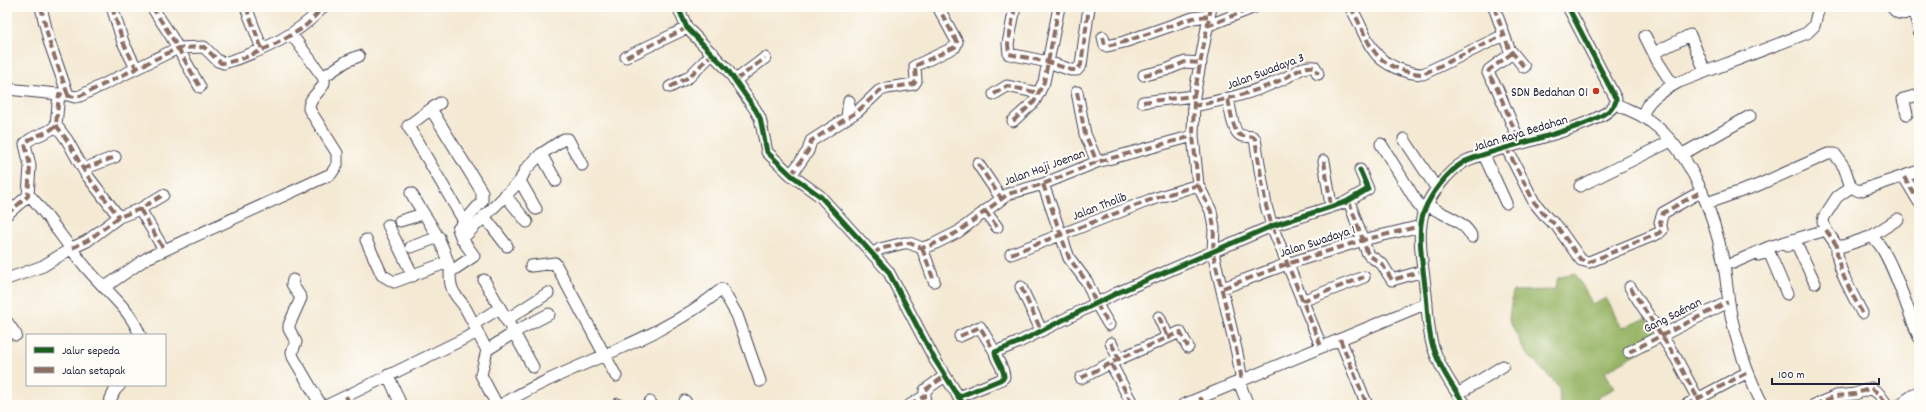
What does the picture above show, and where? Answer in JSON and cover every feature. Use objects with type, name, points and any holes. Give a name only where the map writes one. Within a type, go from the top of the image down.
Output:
[{"type":"street","points":[[7,214],[28,196],[30,166],[25,144],[33,136],[46,134],[56,126],[63,95],[41,7]]},
{"type":"street","points":[[152,7],[178,48],[200,87]]},
{"type":"street","points":[[246,7],[262,49]]},
{"type":"street","points":[[7,89],[75,97],[80,96],[178,48],[204,47],[218,61],[224,63],[262,49],[292,35],[312,20],[323,7]]},
{"type":"street","points":[[678,7],[687,28],[713,53],[736,80],[760,118],[767,152],[791,175],[820,196],[874,254],[894,282],[945,376],[961,401],[1004,377],[995,352],[980,327],[960,336]]},
{"type":"street","points":[[791,175],[808,151],[812,141],[883,90],[914,84],[916,81],[915,66],[955,47],[957,42],[938,7]]},
{"type":"street","points":[[1015,7],[1008,44],[1010,54],[1048,62],[1071,70],[1080,68],[1089,7]]},
{"type":"street","points":[[1013,121],[1024,112],[1039,93],[1044,82],[1059,7]]},
{"type":"street","points":[[1103,37],[1105,45],[1124,42],[1182,22],[1255,7]]},
{"type":"street","points":[[1350,7],[1375,53],[1396,68],[1413,74],[1423,74],[1504,35]]},
{"type":"street","points":[[1494,7],[1511,51],[1524,67]]},
{"type":"street","points":[[1568,7],[1616,99],[1616,104],[1652,122],[1671,141],[1702,191],[1728,264],[1728,302],[1737,340],[1748,372],[1763,405]]},
{"type":"street","points":[[1643,117],[1645,107],[1649,102],[1673,85],[1705,71],[1807,33],[1814,26],[1819,7]]},
{"type":"street","points":[[1892,7],[1896,12],[1901,14],[1916,11],[1919,31]]},
{"type":"street","points":[[113,8],[136,68]]},
{"type":"street","points":[[1209,16],[1194,101],[1193,136],[1198,185],[1211,211],[1214,228],[1213,253],[1223,288],[1241,375],[1239,382],[1248,405]]},
{"type":"street","points":[[626,58],[687,28]]},
{"type":"street","points":[[105,287],[147,258],[331,174],[337,165],[337,153],[309,110],[311,99],[323,88],[325,83],[323,77],[292,35]]},
{"type":"street","points":[[1654,53],[1690,35],[1705,71]]},
{"type":"street","points":[[1645,36],[1673,85]]},
{"type":"street","points":[[1511,51],[1510,57],[1489,70],[1488,73],[1497,88],[1520,143]]},
{"type":"street","points":[[670,87],[689,78],[713,53]]},
{"type":"street","points":[[323,77],[347,61],[359,56]]},
{"type":"street","points":[[736,80],[765,58]]},
{"type":"street","points":[[1144,75],[1166,70],[1185,62],[1201,63]]},
{"type":"street","name":"Jalan Swadaya 3","points":[[1143,102],[1228,99],[1270,86],[1304,68],[1315,67],[1318,74]]},
{"type":"street","points":[[994,94],[1006,86],[1039,93]]},
{"type":"street","points":[[1077,92],[1085,134],[1097,162]]},
{"type":"street","points":[[1907,114],[1903,99],[1919,94]]},
{"type":"street","points":[[1228,99],[1235,128],[1238,134],[1241,136],[1253,137],[1255,139],[1266,206],[1272,226],[1321,346]]},
{"type":"street","points":[[847,117],[849,101]]},
{"type":"street","name":"Jalan Raya Bedahan","points":[[1466,405],[1458,394],[1436,354],[1430,330],[1423,271],[1421,226],[1425,208],[1438,188],[1459,166],[1483,153],[1578,126],[1610,110],[1616,104]]},
{"type":"street","points":[[366,240],[382,275],[394,282],[449,267],[474,256],[462,239],[458,229],[479,206],[482,201],[482,192],[436,106],[408,126],[464,221]]},
{"type":"street","points":[[1681,155],[1750,116]]},
{"type":"street","points":[[56,126],[67,140],[83,169],[119,217]]},
{"type":"street","name":"Jalan Haji Joenan","points":[[922,248],[951,237],[1008,194],[1043,184],[1097,162],[1193,136]]},
{"type":"street","points":[[462,239],[520,181],[526,169],[541,154],[566,138],[570,141],[582,165]]},
{"type":"street","points":[[1404,139],[1438,188]]},
{"type":"street","points":[[1580,186],[1671,141]]},
{"type":"street","points":[[1381,144],[1425,208],[1457,221],[1468,230],[1472,237]]},
{"type":"street","points":[[1506,147],[1534,202],[1548,219],[1556,225],[1581,260],[1585,262],[1589,262],[1659,233],[1662,230],[1660,222],[1664,212],[1702,191]]},
{"type":"street","points":[[1483,153],[1506,203]]},
{"type":"street","points":[[541,154],[556,182]]},
{"type":"street","points":[[1707,203],[1756,186],[1828,154],[1835,154],[1840,160],[1851,187],[1859,191],[1919,171]]},
{"type":"street","points":[[83,169],[115,157]]},
{"type":"street","points":[[1324,161],[1331,206]]},
{"type":"street","points":[[978,164],[1001,198]]},
{"type":"street","points":[[995,352],[1018,343],[1096,302],[1213,253],[1272,226],[1348,201],[1368,190],[1360,170]]},
{"type":"street","points":[[1904,177],[1919,202]]},
{"type":"street","points":[[520,181],[536,209]]},
{"type":"street","points":[[1043,184],[1069,258],[1087,282],[1109,325]]},
{"type":"street","name":"Jalan Tholib","points":[[1011,254],[1150,200],[1198,185]]},
{"type":"street","points":[[1851,187],[1837,197],[1824,217],[1826,230],[1837,246],[1836,253],[1839,262],[1862,313]]},
{"type":"street","points":[[411,194],[439,237],[449,267],[452,289],[487,350]]},
{"type":"street","points":[[505,195],[527,222]]},
{"type":"street","points":[[28,196],[36,203],[72,248],[88,271],[105,287],[130,316],[139,334]]},
{"type":"street","points":[[7,279],[36,270],[72,248],[87,241],[119,217],[140,209],[163,196]]},
{"type":"street","points":[[1348,201],[1370,256],[1382,264],[1392,280],[1423,271]]},
{"type":"street","points":[[140,209],[164,250]]},
{"type":"street","points":[[985,211],[997,227]]},
{"type":"street","points":[[400,221],[423,214]]},
{"type":"street","points":[[484,216],[507,246]]},
{"type":"street","points":[[1837,246],[1843,246],[1870,238],[1898,219]]},
{"type":"street","points":[[388,225],[413,276]]},
{"type":"street","name":"Jalan Swadaya 1","points":[[1223,288],[1287,264],[1363,240],[1421,226]]},
{"type":"street","points":[[1728,264],[1769,247],[1826,230]]},
{"type":"street","points":[[411,247],[439,237]]},
{"type":"street","points":[[1870,238],[1876,240],[1890,265],[1919,337]]},
{"type":"street","points":[[874,254],[880,249],[904,243],[909,243],[922,248],[934,281]]},
{"type":"street","points":[[1728,264],[1795,243],[1815,283]]},
{"type":"street","points":[[1769,252],[1787,294]]},
{"type":"street","points":[[531,266],[555,262],[616,376]]},
{"type":"street","points":[[1302,301],[1364,277]]},
{"type":"street","points":[[293,280],[292,284],[301,298],[289,325],[289,329],[296,345],[292,352],[293,357],[321,405]]},
{"type":"street","points":[[484,280],[533,367]]},
{"type":"street","points":[[1021,287],[1041,330]]},
{"type":"street","points":[[1630,287],[1661,334],[1698,399]]},
{"type":"street","points":[[501,405],[522,392],[604,356],[674,322],[722,289],[737,315],[760,381]]},
{"type":"street","points":[[506,320],[548,293]]},
{"type":"street","points":[[1183,405],[1202,401],[1239,382],[1427,302]]},
{"type":"street","name":"Gang Saénan","points":[[1629,352],[1661,334],[1728,302]]},
{"type":"street","points":[[328,405],[348,401],[388,375],[475,329],[500,308]]},
{"type":"street","points":[[497,405],[481,375],[487,350],[514,332],[549,314]]},
{"type":"street","points":[[1159,317],[1168,337]]},
{"type":"street","points":[[7,322],[16,335]]},
{"type":"street","points":[[1080,378],[1180,332],[1188,347]]},
{"type":"street","points":[[1340,339],[1367,405]]},
{"type":"street","points":[[1112,343],[1115,361],[1133,405]]},
{"type":"street","points":[[1458,394],[1503,366]]},
{"type":"street","points":[[1686,405],[1748,372]]},
{"type":"street","points":[[388,375],[401,405]]},
{"type":"street","points":[[910,405],[925,396],[924,390],[945,376]]},
{"type":"street","points":[[108,405],[115,390],[119,386]]},
{"type":"street","points":[[1814,405],[1836,396],[1855,394],[1871,388],[1876,390],[1887,405]]},
{"type":"street","points":[[1899,405],[1919,391]]},
{"type":"green space","points":[[1575,273],[1593,305],[1606,298],[1622,328],[1647,318],[1660,340],[1605,372],[1614,388],[1587,405],[1560,405],[1559,387],[1524,351],[1509,319],[1513,291],[1554,290],[1558,278]]},
{"type":"marked path","points":[[41,7],[49,41],[68,95]]},
{"type":"marked path","points":[[112,7],[123,42],[136,68]]},
{"type":"marked path","points":[[152,7],[171,36],[200,87]]},
{"type":"marked path","points":[[246,7],[262,49]]},
{"type":"marked path","points":[[7,214],[28,196],[30,166],[25,144],[32,138],[49,131],[56,125],[59,94],[75,97],[80,96],[178,48],[204,47],[221,63],[240,59],[264,50],[304,27],[323,7]]},
{"type":"marked path","points":[[791,175],[808,151],[811,141],[858,111],[879,91],[887,88],[914,84],[916,81],[915,66],[955,47],[957,42],[938,7]]},
{"type":"marked path","points":[[1015,7],[1008,44],[1009,54],[1048,62],[1071,70],[1077,70],[1081,65],[1089,7]]},
{"type":"marked path","points":[[1013,121],[1034,102],[1044,82],[1059,7]]},
{"type":"marked path","points":[[1211,7],[1194,96],[1193,136],[1198,185],[1211,211],[1214,228],[1213,253],[1237,353],[1241,375],[1239,382]]},
{"type":"marked path","points":[[1207,26],[1255,7]]},
{"type":"marked path","points":[[1350,7],[1357,18],[1367,41],[1378,56],[1396,68],[1417,74],[1423,74],[1504,35]]},
{"type":"marked path","points":[[1494,7],[1511,54],[1489,70],[1488,73],[1497,88],[1520,143]]},
{"type":"marked path","points":[[1103,37],[1105,45],[1107,46],[1124,42],[1193,18],[1209,16]]},
{"type":"marked path","points":[[626,57],[687,28]]},
{"type":"marked path","points":[[1511,51],[1524,67]]},
{"type":"marked path","points":[[670,87],[689,77],[713,53]]},
{"type":"marked path","points":[[736,80],[765,58]]},
{"type":"marked path","points":[[1144,75],[1166,70],[1185,62],[1201,63]]},
{"type":"marked path","points":[[1193,106],[1253,91],[1307,67],[1315,67],[1318,74]]},
{"type":"marked path","points":[[994,94],[1007,86],[1039,93]]},
{"type":"marked path","points":[[1077,92],[1085,134],[1097,162]]},
{"type":"marked path","points":[[1143,102],[1194,96]]},
{"type":"marked path","points":[[1228,99],[1235,129],[1240,135],[1253,137],[1255,139],[1266,206],[1272,226],[1321,346]]},
{"type":"marked path","points":[[56,125],[67,140],[86,174],[119,217]]},
{"type":"marked path","points":[[873,254],[880,249],[904,243],[909,243],[922,248],[932,245],[958,232],[1008,194],[1043,184],[1097,162],[1193,136]]},
{"type":"marked path","points":[[1506,147],[1534,202],[1548,219],[1556,225],[1581,260],[1589,262],[1659,233],[1662,230],[1660,222],[1663,213],[1702,191]]},
{"type":"marked path","points":[[83,169],[115,157]]},
{"type":"marked path","points":[[1324,161],[1331,206]]},
{"type":"marked path","points":[[978,164],[1001,198]]},
{"type":"marked path","points":[[1904,177],[1919,202]]},
{"type":"marked path","points":[[1043,184],[1069,258],[1087,282],[1096,303],[1109,325]]},
{"type":"marked path","points":[[1011,254],[1150,200],[1198,185]]},
{"type":"marked path","points":[[72,248],[87,241],[119,217],[140,209],[163,195]]},
{"type":"marked path","points":[[1349,201],[1367,252],[1370,256],[1382,264],[1392,280],[1423,271]]},
{"type":"marked path","points":[[140,209],[164,250]]},
{"type":"marked path","points":[[985,211],[997,227]]},
{"type":"marked path","points":[[1223,288],[1287,264],[1363,240],[1421,226]]},
{"type":"marked path","points":[[1826,230],[1837,246],[1837,254],[1842,271],[1862,313]]},
{"type":"marked path","points":[[922,248],[934,281]]},
{"type":"marked path","points":[[1302,301],[1364,277]]},
{"type":"marked path","points":[[1021,287],[1041,330]]},
{"type":"marked path","points":[[1630,287],[1676,358],[1698,399]]},
{"type":"marked path","points":[[1629,352],[1728,302]]},
{"type":"marked path","points":[[1159,317],[1168,337]]},
{"type":"marked path","points":[[960,336],[980,327],[995,352]]},
{"type":"marked path","points":[[1081,378],[1119,359],[1180,332],[1188,347]]},
{"type":"marked path","points":[[1340,339],[1367,405]]},
{"type":"marked path","points":[[1111,343],[1119,359]]},
{"type":"marked path","points":[[1111,364],[1133,405]]},
{"type":"marked path","points":[[1686,405],[1748,372]]},
{"type":"marked path","points":[[910,405],[925,396],[925,390],[945,376]]},
{"type":"marked path","points":[[1814,405],[1836,396],[1855,394],[1871,388],[1879,394],[1887,405]]},
{"type":"marked path","points":[[346,396],[350,405]]},
{"type":"marked path","points":[[1200,397],[1204,405]]},
{"type":"cycle path","points":[[678,7],[687,28],[727,69],[755,109],[760,118],[767,152],[791,175],[820,196],[888,271],[935,360],[964,405]]},
{"type":"cycle path","points":[[1466,405],[1446,376],[1432,344],[1429,330],[1420,238],[1420,229],[1424,211],[1440,184],[1452,171],[1464,162],[1477,156],[1575,127],[1596,118],[1611,109],[1616,99],[1568,7]]},
{"type":"cycle path","points":[[958,397],[1004,377],[1003,370],[995,352],[1017,343],[1117,293],[1272,226],[1346,202],[1368,189],[1360,170]]},
{"type":"place","name":"SDN Bedahan 01","points":[[1596,91]]}]
